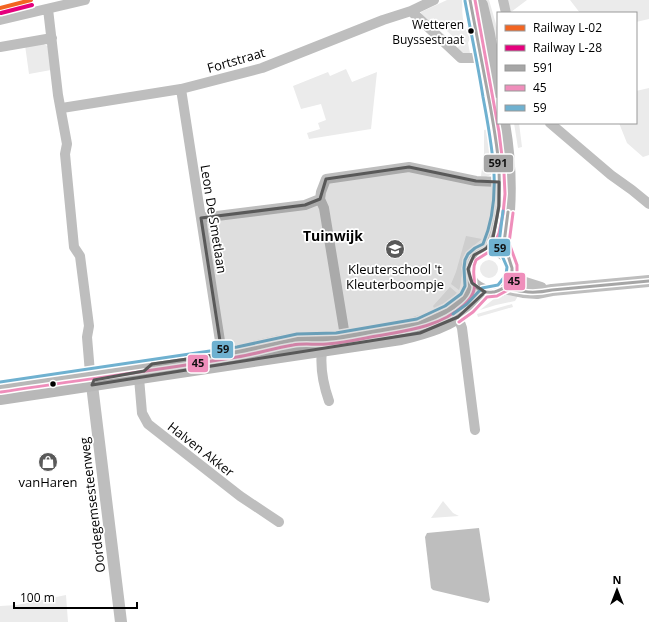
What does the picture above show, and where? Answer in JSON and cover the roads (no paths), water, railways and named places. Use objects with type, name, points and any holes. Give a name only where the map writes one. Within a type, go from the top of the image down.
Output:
[{"type":"main road","points":[[470,0],[490,56],[494,128],[498,158],[499,206],[493,238],[487,248]]},
{"type":"main road","points":[[480,0],[497,87]]},
{"type":"main road","points":[[470,279],[477,288],[485,292],[496,292],[508,282],[512,266],[507,256],[504,242],[508,212],[509,173],[503,124]]},
{"type":"main road","points":[[0,387],[70,377],[94,380],[144,371],[152,364],[222,354],[299,339],[325,339],[404,327],[432,319],[452,308],[468,294],[470,279],[468,269],[474,255],[487,248],[494,248],[507,256]]},
{"type":"main road","points":[[0,398],[16,396],[91,379],[139,378],[401,338],[443,325],[458,317],[470,308],[485,292]]},
{"type":"main road","points":[[249,361],[257,357],[282,353],[284,348],[281,342]]},
{"type":"main road","points":[[16,396],[21,391],[63,383],[70,377]]},
{"type":"street","points":[[0,20],[85,0]]},
{"type":"street","name":"Fortstraat","points":[[62,108],[181,89],[262,68],[383,20],[411,11],[434,0]]},
{"type":"street","points":[[503,0],[506,12]]},
{"type":"street","name":"Oordegemsesteenweg","points":[[48,9],[58,95],[62,108],[67,144],[65,154],[74,247],[80,256],[89,326],[86,337],[121,622]]},
{"type":"street","points":[[411,11],[461,58],[467,59],[490,56]]},
{"type":"street","points":[[0,47],[52,38]]},
{"type":"street","name":"Leon De Smetlaan","points":[[181,89],[222,354]]},
{"type":"street","points":[[551,124],[611,175],[649,204]]},
{"type":"street","points":[[345,336],[324,208],[320,199],[326,179],[409,167],[476,181],[499,182]]},
{"type":"street","points":[[201,218],[305,205],[320,199]]},
{"type":"street","points":[[508,282],[518,280],[526,284],[552,290],[649,281]]},
{"type":"street","points":[[458,317],[462,328],[475,430]]},
{"type":"street","points":[[322,350],[321,359],[324,387],[329,401]]},
{"type":"street","name":"Halven Akker","points":[[139,378],[142,413],[148,424],[240,496],[279,522]]},
{"type":"rail line","name":"L-02","points":[[0,8],[31,0]]},
{"type":"rail line","name":"L-28","points":[[1,13],[32,5]]},
{"type":"place","name":"Wetteren Buyssestraat","points":[[471,31]]},
{"type":"place","name":"Kleuterschool 't Kleuterboompje","points":[[395,249]]},
{"type":"place","name":"vanHaren","points":[[48,462]]},
{"type":"district","name":"Tuinwijk","points":[[333,236]]}]
